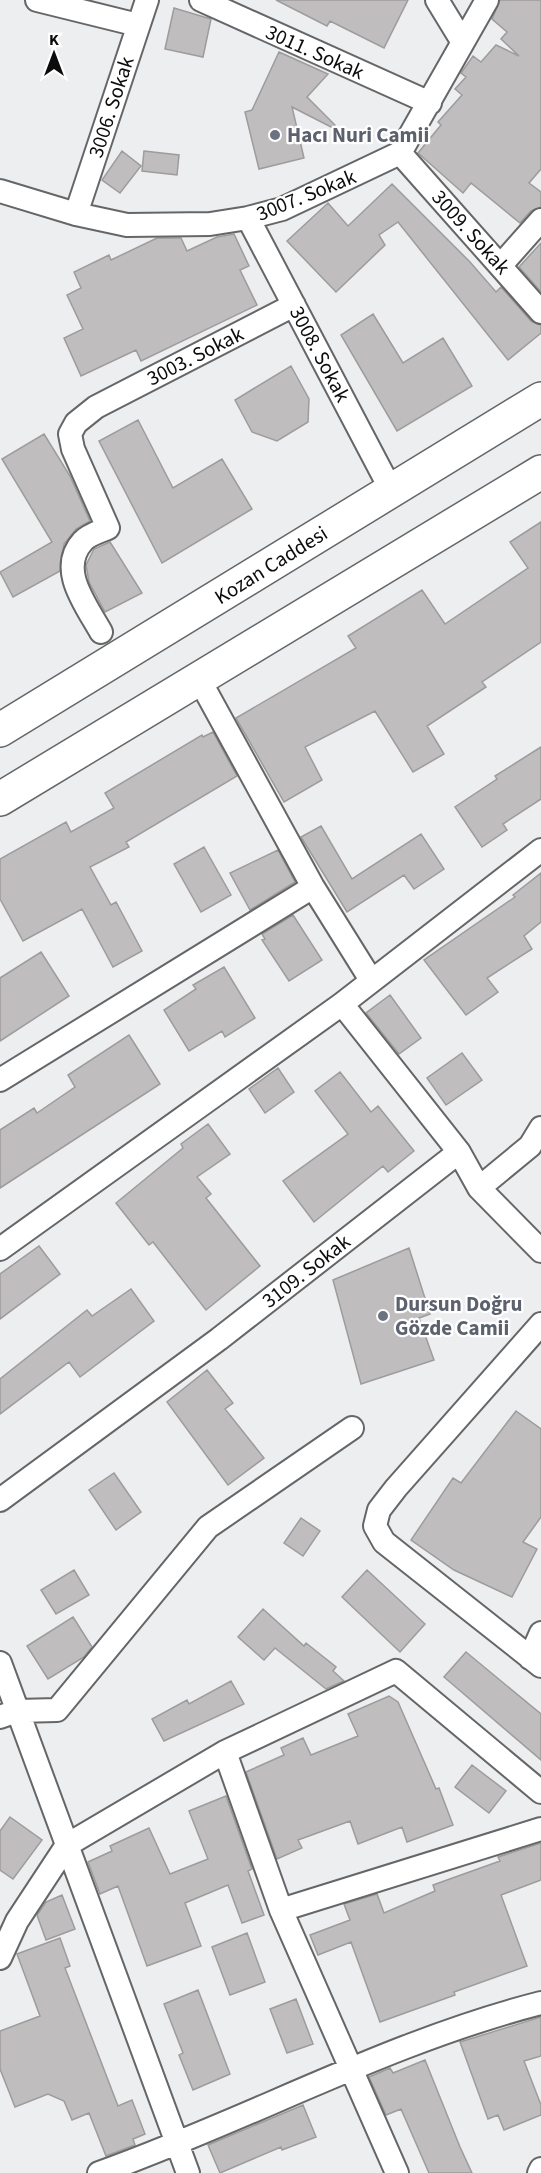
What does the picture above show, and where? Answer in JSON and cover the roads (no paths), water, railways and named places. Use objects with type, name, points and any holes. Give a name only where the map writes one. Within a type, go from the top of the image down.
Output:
[{"type":"highway","name":"Kozan Caddesi","points":[[0,730],[541,399]]},
{"type":"highway","points":[[0,799],[541,472]]},
{"type":"street","points":[[37,0],[138,25]]},
{"type":"street","name":"3006. Sokak","points":[[76,214],[147,0]]},
{"type":"street","name":"3011. Sokak","points":[[201,0],[430,103]]},
{"type":"street","points":[[436,0],[462,41]]},
{"type":"street","points":[[400,153],[487,0]]},
{"type":"street","name":"3007. Sokak","points":[[0,191],[76,214],[127,225],[180,225],[248,218],[282,208],[400,153]]},
{"type":"street","name":"3009. Sokak","points":[[400,153],[541,312]]},
{"type":"street","name":"3008. Sokak","points":[[248,218],[391,490]]},
{"type":"street","points":[[501,265],[541,220]]},
{"type":"street","name":"3003. Sokak","points":[[101,632],[74,583],[72,557],[84,539],[108,528],[73,449],[70,434],[76,423],[96,407],[294,305]]},
{"type":"street","points":[[200,679],[313,887],[371,980]]},
{"type":"street","points":[[0,1249],[342,1004],[541,850]]},
{"type":"street","points":[[0,1080],[313,887]]},
{"type":"street","points":[[342,1004],[459,1152],[479,1188],[541,1251]]},
{"type":"street","points":[[479,1188],[530,1146],[541,1128]]},
{"type":"street","name":"3109. Sokak","points":[[0,1500],[219,1339],[459,1152]]},
{"type":"street","points":[[541,1324],[396,1488],[379,1510],[375,1526],[384,1542],[536,1662],[541,1633]]},
{"type":"street","points":[[8,1714],[57,1710],[208,1527],[352,1428]]},
{"type":"street","points":[[0,1663],[8,1714],[67,1845],[188,2173]]},
{"type":"street","points":[[0,1958],[16,1921],[67,1845],[225,1752],[396,1671],[541,1792]]},
{"type":"street","points":[[225,1752],[281,1910],[397,2173]]},
{"type":"street","points":[[281,1910],[541,1829]]},
{"type":"street","points":[[99,2173],[177,2145],[353,2070],[490,2016],[541,2003]]},
{"type":"place","name":"Hacı Nuri Camii","points":[[275,135]]},
{"type":"place","name":"Dursun Doğru Gözde Camii","points":[[383,1316]]}]
